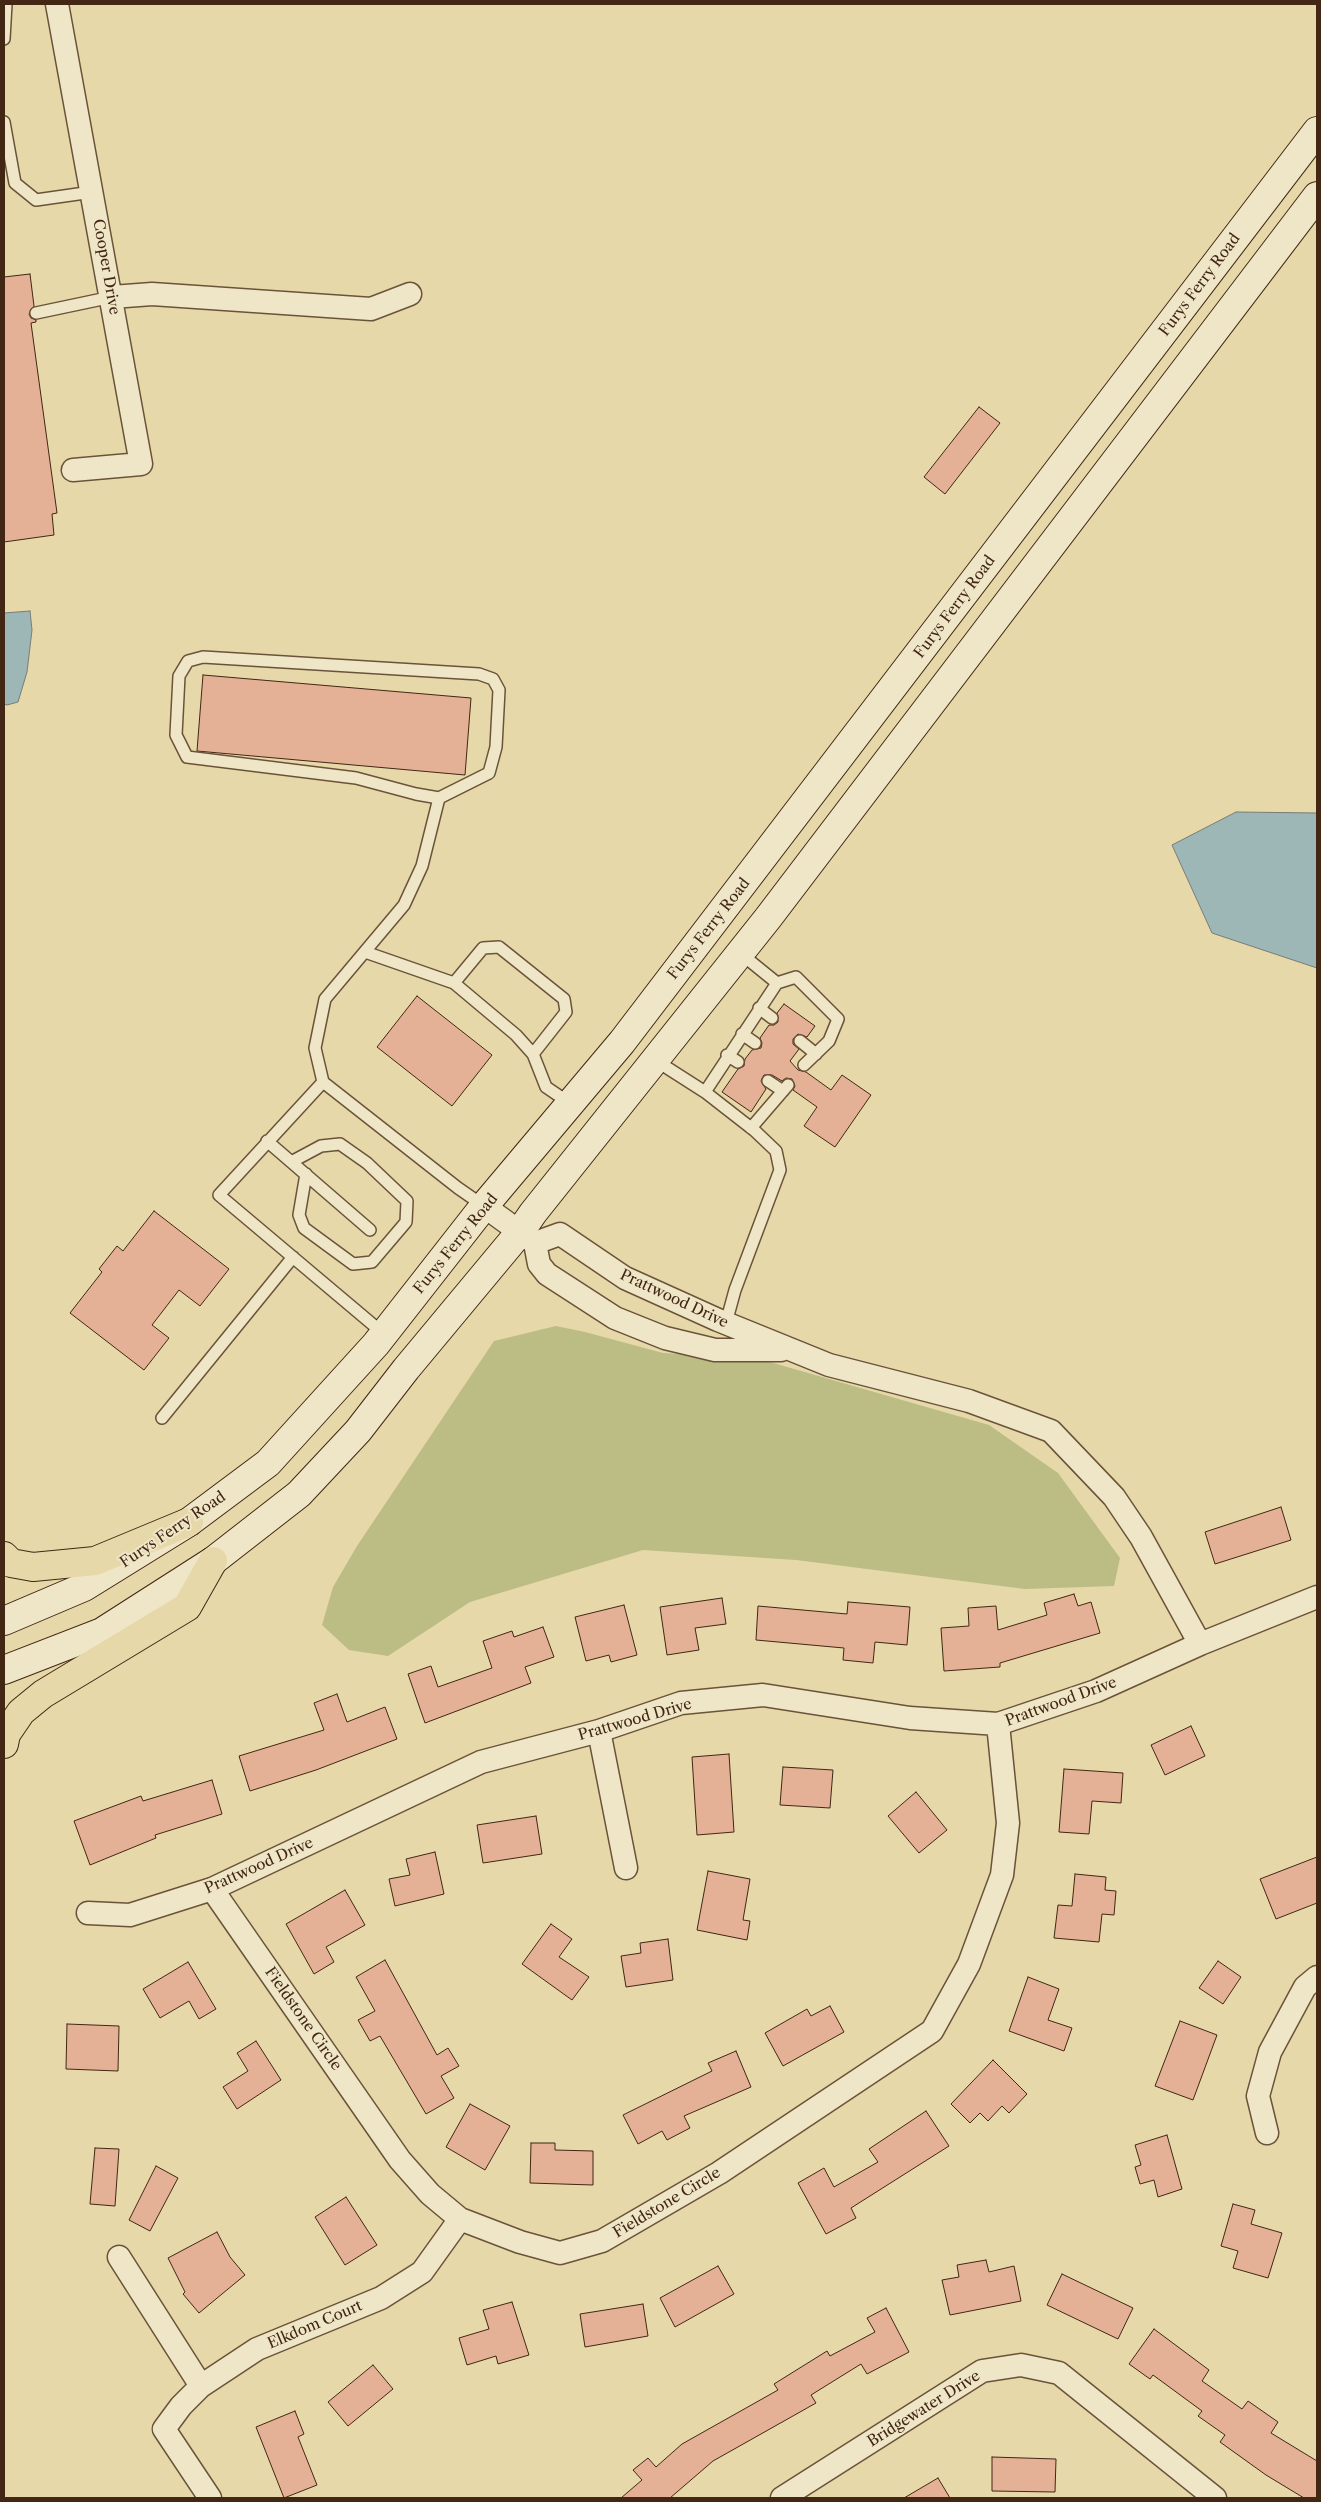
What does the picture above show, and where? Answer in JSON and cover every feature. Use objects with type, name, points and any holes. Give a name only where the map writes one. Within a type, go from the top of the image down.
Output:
[{"type":"main road","name":"Furys Ferry Road","points":[[4,1621],[84,1587],[189,1522],[268,1463],[384,1334],[484,1206],[622,1042],[1317,131]]},
{"type":"main road","points":[[4,1670],[102,1632],[214,1561],[299,1494],[358,1431],[406,1369],[527,1238],[655,1060],[740,954],[1317,196]]},
{"type":"main road","points":[[4,1556],[11,1563],[33,1566],[95,1561],[189,1522]]},
{"type":"main road","points":[[4,1744],[6,1734],[21,1712],[43,1694],[187,1607],[214,1561]]},
{"type":"street","name":"Cooper Drive","points":[[57,4],[141,464],[72,470]]},
{"type":"street","points":[[112,297],[152,294],[371,309],[410,294]]},
{"type":"street","points":[[484,1206],[527,1238]]},
{"type":"street","name":"Prattwood Drive","points":[[792,1350],[715,1350],[665,1338],[616,1318],[547,1274],[539,1264],[527,1238],[560,1234],[625,1278],[726,1323],[829,1365],[969,1402],[1051,1431],[1114,1497],[1141,1537],[1200,1644]]},
{"type":"street","name":"Prattwood Drive","points":[[88,1913],[130,1915],[212,1889],[481,1762],[599,1732],[681,1703],[762,1695],[910,1718],[998,1724],[1096,1691],[1200,1644],[1317,1598]]},
{"type":"street","name":"Fieldstone Circle","points":[[212,1889],[400,2160],[430,2194],[460,2219],[520,2242],[560,2253],[602,2241],[719,2173],[932,2031],[970,1964],[1002,1875],[1008,1823],[998,1724]]},
{"type":"street","points":[[599,1732],[626,1868]]},
{"type":"street","points":[[1267,2133],[1258,2096],[1270,2052],[1305,1987],[1317,1977]]},
{"type":"street","name":"Elkdom Court","points":[[210,2498],[164,2428],[181,2406],[201,2386],[257,2349],[381,2298],[422,2272],[460,2219]]},
{"type":"street","points":[[119,2257],[201,2386]]},
{"type":"street","name":"Bridgewater Drive","points":[[782,2498],[982,2371],[1021,2365],[1059,2373],[1215,2498]]},
{"type":"lane","points":[[4,39],[6,4]]},
{"type":"lane","points":[[4,122],[15,182],[36,200],[92,192]]},
{"type":"lane","points":[[36,313],[112,297]]},
{"type":"lane","points":[[439,798],[356,778],[187,757],[176,735],[179,676],[188,661],[203,657],[479,674],[493,679],[499,690],[496,747],[489,773],[439,798],[422,866],[404,905],[325,999],[315,1048],[323,1082],[458,1188],[484,1206]]},
{"type":"lane","points":[[454,983],[483,948],[500,947],[564,999],[566,1012],[533,1054]]},
{"type":"lane","points":[[365,952],[454,983],[516,1035],[533,1054],[546,1087],[571,1104]]},
{"type":"lane","points":[[740,954],[777,983]]},
{"type":"lane","points":[[705,1092],[777,983],[796,976],[838,1019],[829,1041],[804,1065]]},
{"type":"lane","points":[[760,1008],[772,1018]]},
{"type":"lane","points":[[742,1034],[754,1043]]},
{"type":"lane","points":[[800,1041],[816,1054]]},
{"type":"lane","points":[[727,1056],[738,1062]]},
{"type":"lane","points":[[655,1060],[705,1092],[752,1128],[776,1151],[780,1170],[735,1290],[726,1323]]},
{"type":"lane","points":[[752,1128],[786,1088],[768,1081]]},
{"type":"lane","points":[[323,1082],[219,1195],[384,1334]]},
{"type":"lane","points":[[268,1141],[370,1230]]},
{"type":"lane","points":[[292,1161],[321,1146],[340,1144],[367,1163],[407,1201],[406,1222],[372,1262],[353,1264],[304,1228],[299,1215],[306,1174]]},
{"type":"lane","points":[[162,1418],[294,1257]]},
{"type":"green space","points":[[556,1326],[663,1353],[756,1358],[989,1425],[1058,1473],[1120,1558],[1114,1586],[1025,1589],[796,1560],[643,1550],[470,1602],[388,1656],[349,1650],[322,1625],[333,1587],[357,1546],[494,1341]]},
{"type":"water","points":[[30,611],[32,630],[27,672],[18,702],[7,705],[4,704],[4,613]]},
{"type":"water","points":[[1236,812],[1317,813],[1317,968],[1212,933],[1172,845]]},
{"type":"building","points":[[30,274],[34,306],[29,314],[31,318],[36,320],[36,322],[31,323],[57,513],[52,514],[54,535],[4,542],[4,277]]},
{"type":"building","points":[[979,407],[1000,423],[945,494],[924,477]]},
{"type":"building","points":[[203,675],[471,698],[465,775],[197,751]]},
{"type":"building","points":[[417,996],[492,1055],[452,1106],[377,1047]]},
{"type":"building","points":[[784,1004],[815,1026],[807,1037],[798,1034],[793,1039],[793,1044],[799,1049],[790,1061],[798,1070],[806,1072],[831,1090],[842,1075],[871,1095],[835,1147],[804,1126],[817,1107],[793,1090],[795,1086],[792,1079],[786,1078],[782,1081],[772,1075],[764,1075],[761,1081],[766,1089],[751,1112],[722,1092],[738,1069],[744,1066],[745,1059],[752,1050],[761,1048],[760,1038],[769,1025],[774,1025],[778,1022],[777,1013]]},
{"type":"building","points":[[154,1211],[229,1269],[200,1306],[179,1290],[152,1325],[169,1338],[144,1370],[70,1313],[102,1272],[99,1269],[117,1246],[123,1251]]},
{"type":"building","points":[[1281,1507],[1291,1540],[1215,1564],[1205,1532]]},
{"type":"building","points":[[1074,1594],[1078,1606],[1091,1602],[1100,1633],[1000,1663],[1000,1667],[944,1671],[941,1628],[969,1626],[968,1608],[996,1606],[998,1630],[1047,1615],[1044,1603]]},
{"type":"building","points":[[722,1598],[726,1624],[695,1628],[699,1650],[667,1655],[660,1607]]},
{"type":"building","points":[[848,1602],[910,1607],[907,1645],[875,1642],[873,1663],[843,1660],[844,1648],[756,1640],[758,1606],[847,1614]]},
{"type":"building","points":[[624,1605],[637,1655],[611,1662],[609,1655],[586,1661],[575,1617]]},
{"type":"building","points":[[543,1627],[554,1657],[525,1667],[531,1683],[425,1723],[408,1674],[431,1666],[438,1687],[492,1668],[483,1641],[512,1631],[514,1637]]},
{"type":"building","points":[[337,1694],[347,1722],[385,1707],[397,1739],[316,1770],[250,1791],[239,1756],[324,1730],[314,1703]]},
{"type":"building","points":[[1191,1726],[1205,1756],[1165,1775],[1151,1745]]},
{"type":"building","points":[[729,1754],[734,1832],[697,1835],[692,1757]]},
{"type":"building","points":[[783,1767],[833,1770],[830,1808],[780,1805]]},
{"type":"building","points":[[1064,1769],[1123,1773],[1121,1803],[1092,1801],[1089,1834],[1059,1832]]},
{"type":"building","points":[[212,1780],[222,1814],[155,1835],[156,1838],[90,1865],[74,1821],[141,1796],[143,1801]]},
{"type":"building","points":[[916,1792],[947,1830],[919,1853],[888,1816]]},
{"type":"building","points":[[536,1816],[542,1854],[483,1863],[477,1825]]},
{"type":"building","points":[[435,1852],[444,1894],[395,1906],[389,1879],[410,1875],[406,1859]]},
{"type":"building","points":[[1317,1857],[1317,1903],[1276,1919],[1260,1879]]},
{"type":"building","points":[[708,1871],[750,1879],[743,1920],[750,1921],[747,1940],[697,1930]]},
{"type":"building","points":[[1075,1874],[1106,1877],[1105,1890],[1116,1891],[1114,1915],[1102,1914],[1099,1942],[1054,1938],[1058,1905],[1072,1906]]},
{"type":"building","points":[[345,1890],[365,1925],[326,1947],[334,1962],[314,1974],[286,1924]]},
{"type":"building","points":[[551,1924],[572,1939],[559,1957],[589,1977],[572,2000],[522,1964]]},
{"type":"building","points":[[668,1939],[673,1980],[626,1987],[621,1956],[641,1953],[640,1943]]},
{"type":"building","points":[[385,1960],[437,2055],[448,2048],[459,2066],[441,2076],[454,2098],[426,2114],[380,2036],[370,2041],[358,2020],[375,2011],[356,1977]]},
{"type":"building","points":[[1218,1961],[1241,1977],[1223,2004],[1199,1988]]},
{"type":"building","points":[[188,1962],[216,2009],[199,2019],[189,2001],[160,2018],[143,1989]]},
{"type":"building","points":[[1028,1977],[1059,1989],[1048,2020],[1072,2028],[1064,2051],[1009,2031]]},
{"type":"building","points":[[830,2006],[844,2032],[783,2066],[765,2033],[807,2009],[811,2016]]},
{"type":"building","points":[[1180,2021],[1217,2035],[1193,2100],[1155,2086]]},
{"type":"building","points":[[67,2024],[119,2026],[118,2071],[66,2069]]},
{"type":"building","points":[[256,2041],[281,2080],[237,2109],[223,2087],[248,2071],[237,2053]]},
{"type":"building","points":[[736,2051],[751,2087],[684,2116],[690,2128],[667,2140],[662,2131],[638,2144],[623,2115],[712,2071],[708,2063]]},
{"type":"building","points":[[993,2060],[1027,2094],[1009,2113],[1002,2106],[988,2121],[980,2113],[970,2123],[951,2104]]},
{"type":"building","points":[[470,2104],[510,2126],[485,2170],[446,2147]]},
{"type":"building","points":[[926,2111],[949,2146],[851,2208],[856,2218],[826,2234],[798,2183],[824,2168],[834,2187],[878,2162],[869,2149]]},
{"type":"building","points":[[1167,2135],[1182,2189],[1158,2197],[1154,2180],[1140,2184],[1135,2167],[1141,2165],[1135,2145]]},
{"type":"building","points":[[531,2143],[555,2143],[555,2150],[593,2151],[593,2185],[530,2183]]},
{"type":"building","points":[[95,2148],[119,2149],[115,2206],[90,2204]]},
{"type":"building","points":[[156,2166],[178,2178],[150,2231],[129,2220]]},
{"type":"building","points":[[346,2197],[377,2245],[345,2265],[315,2217]]},
{"type":"building","points":[[1233,2204],[1255,2210],[1251,2224],[1282,2233],[1268,2278],[1233,2268],[1238,2251],[1221,2246]]},
{"type":"building","points":[[217,2232],[230,2257],[245,2275],[199,2313],[183,2294],[185,2292],[168,2258]]},
{"type":"building","points":[[986,2260],[989,2272],[1014,2266],[1021,2301],[950,2315],[942,2280],[959,2277],[957,2265]]},
{"type":"building","points":[[718,2266],[734,2294],[675,2327],[660,2298]]},
{"type":"building","points":[[1062,2274],[1133,2308],[1118,2339],[1047,2305]]},
{"type":"building","points":[[512,2302],[529,2355],[498,2364],[496,2356],[467,2365],[459,2338],[489,2329],[483,2310]]},
{"type":"building","points":[[643,2304],[648,2336],[585,2347],[580,2314]]},
{"type":"building","points":[[886,2308],[909,2352],[867,2374],[861,2364],[811,2395],[816,2403],[713,2461],[670,2498],[621,2498],[642,2480],[633,2470],[648,2458],[656,2467],[682,2444],[778,2390],[774,2384],[827,2351],[830,2356],[875,2332],[867,2318]]},
{"type":"building","points":[[1154,2329],[1209,2370],[1202,2381],[1242,2409],[1248,2401],[1278,2422],[1271,2433],[1317,2461],[1317,2498],[1304,2498],[1266,2475],[1220,2442],[1225,2435],[1198,2416],[1202,2411],[1153,2375],[1150,2379],[1129,2364]]},
{"type":"building","points":[[373,2365],[393,2389],[348,2426],[328,2402]]},
{"type":"building","points":[[295,2411],[304,2434],[298,2437],[317,2485],[284,2498],[256,2427]]},
{"type":"building","points":[[992,2457],[1056,2459],[1055,2492],[992,2491]]},
{"type":"building","points":[[938,2478],[950,2498],[904,2498]]}]
